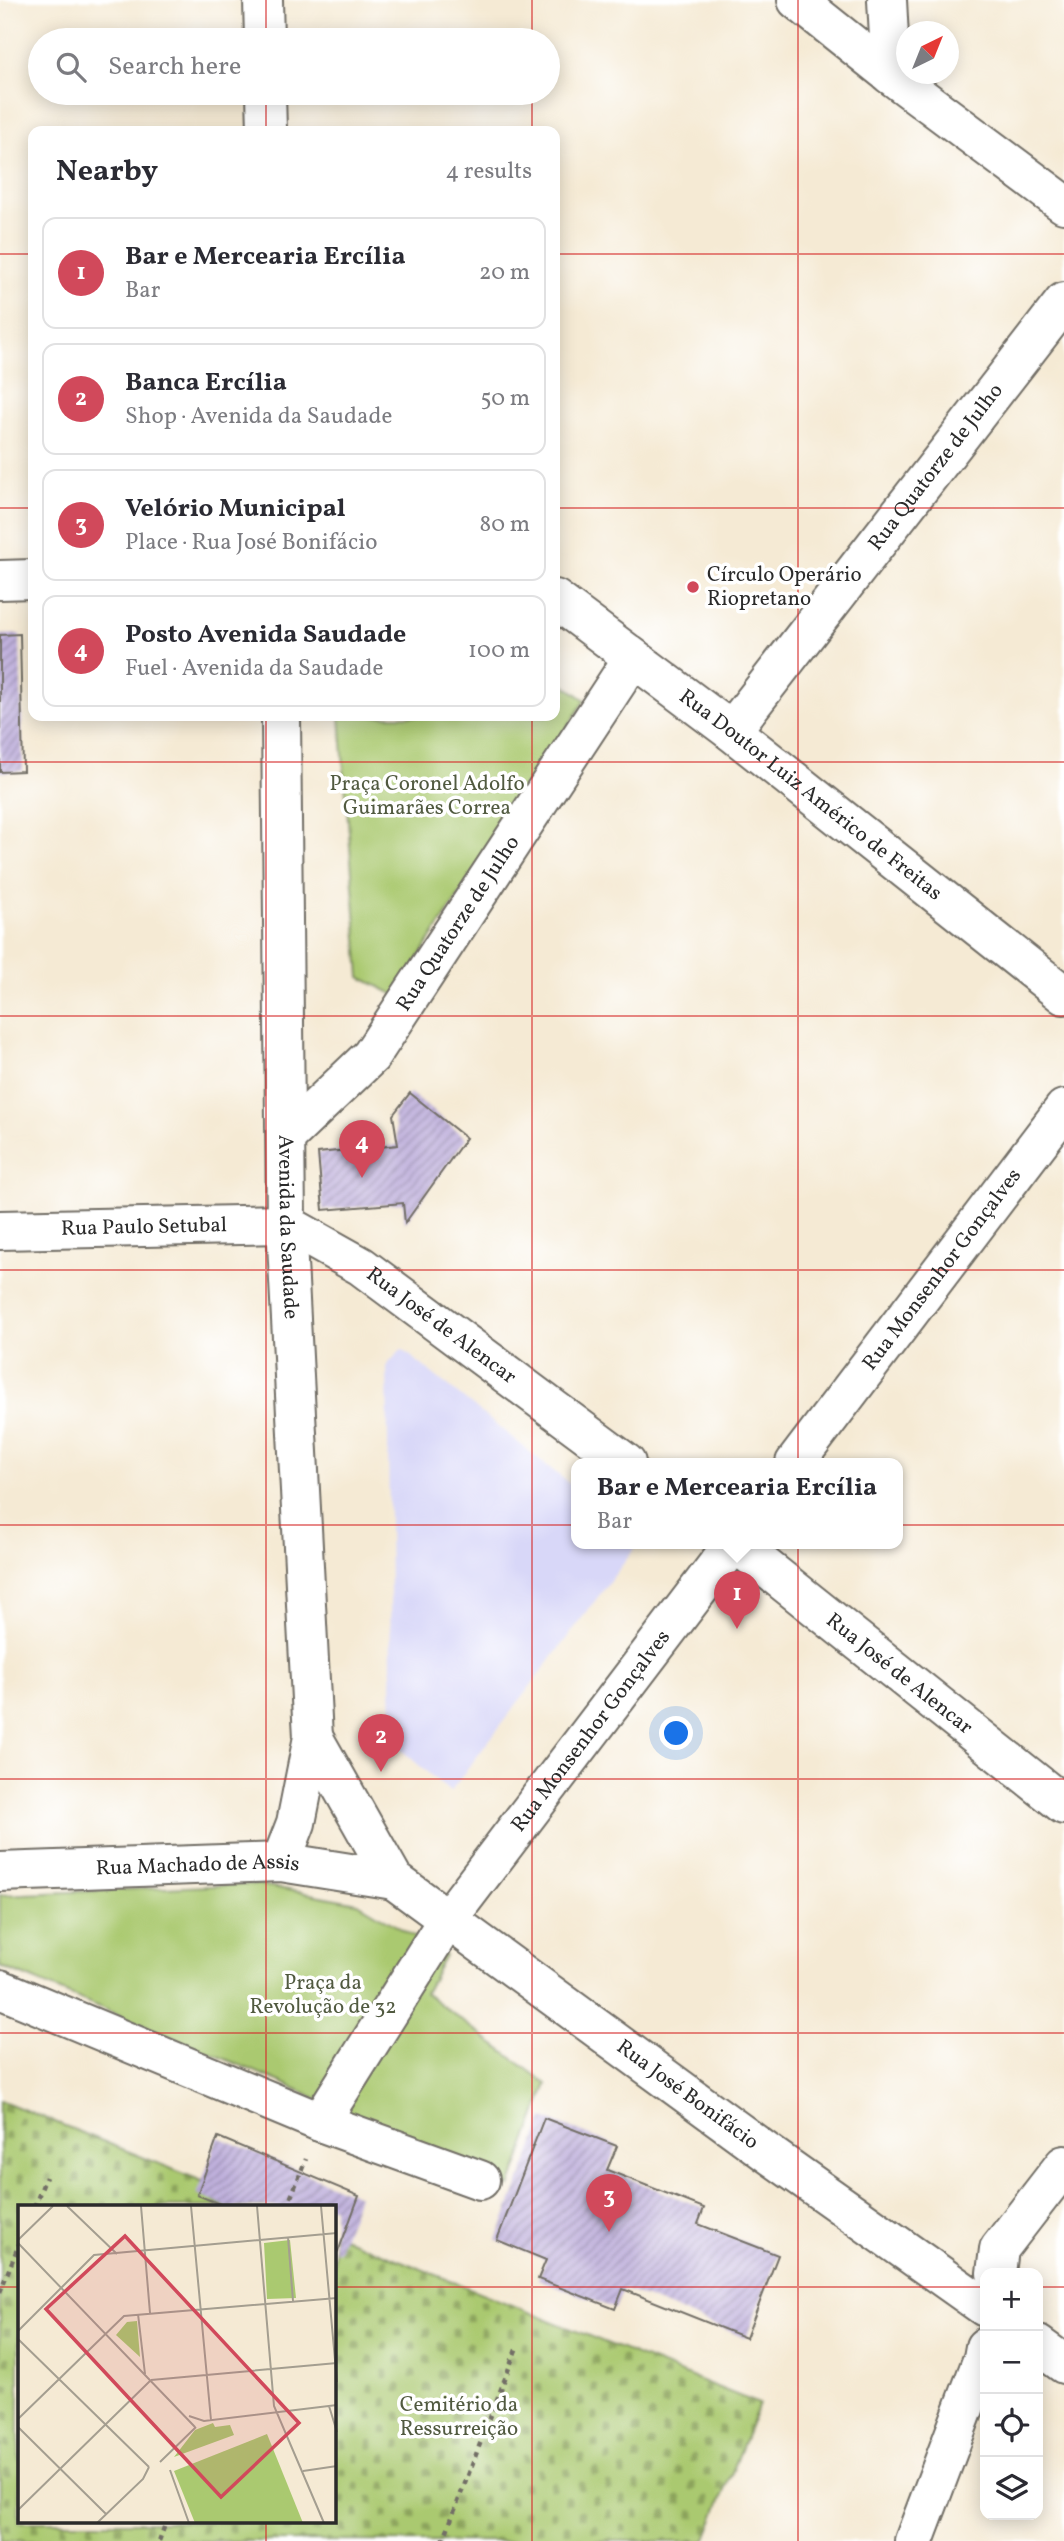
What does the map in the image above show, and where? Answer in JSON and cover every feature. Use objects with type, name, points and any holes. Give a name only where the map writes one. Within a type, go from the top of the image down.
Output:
[{"type":"street","points":[[263,0],[264,28]]},
{"type":"street","points":[[797,0],[891,75],[1064,205]]},
{"type":"street","points":[[887,0],[891,75]]},
{"type":"street","points":[[266,105],[267,126]]},
{"type":"street","name":"Rua Quatorze de Julho","points":[[732,731],[1064,302]]},
{"type":"street","points":[[0,580],[28,579]]},
{"type":"street","name":"Rua Doutor Luiz Américo de Freitas","points":[[560,603],[732,731],[1064,995]]},
{"type":"street","name":"Rua Quatorze de Julho","points":[[286,1137],[371,1056],[633,658]]},
{"type":"street","name":"Avenida da Saudade","points":[[281,721],[286,1224],[313,1737],[296,1823],[281,1862]]},
{"type":"street","name":"Rua Monsenhor Gonçalves","points":[[799,1458],[1064,1109]]},
{"type":"street","name":"Rua Paulo Setubal","points":[[0,1230],[286,1224]]},
{"type":"street","name":"Rua José de Alencar","points":[[286,1224],[361,1266],[619,1458]]},
{"type":"street","name":"Rua Monsenhor Gonçalves","points":[[320,2122],[447,1920],[729,1549]]},
{"type":"street","name":"Rua José de Alencar","points":[[742,1549],[1064,1805]]},
{"type":"street","name":"Avenida da Saudade","points":[[313,1737],[394,1880]]},
{"type":"street","name":"Rua Machado de Assis","points":[[0,1872],[281,1862],[394,1880]]},
{"type":"street","name":"Rua José Bonifácio","points":[[394,1880],[745,2137],[980,2303]]},
{"type":"street","points":[[0,1989],[320,2122],[480,2180]]},
{"type":"street","points":[[997,2268],[999,2249],[1064,2165]]},
{"type":"street","points":[[1043,2349],[1064,2364]]},
{"type":"street","points":[[914,2541],[980,2366]]},
{"type":"path","points":[[288,2205],[320,2122]]},
{"type":"path","points":[[35,2205],[46,2177]]},
{"type":"path","points":[[0,2292],[18,2247]]},
{"type":"path","points":[[443,2541],[517,2347]]},
{"type":"path","points":[[159,2541],[165,2524]]},
{"type":"shaded area","points":[[402,1349],[571,1485],[571,1549],[634,1549],[450,1792],[392,1742],[387,1365]]},
{"type":"green space","name":"Praça Coronel Adolfo Guimarães Correa","points":[[560,682],[585,700],[395,995],[360,977],[340,721],[560,721]]},
{"type":"green space","name":"Praça da Revolução de 32","points":[[256,1884],[358,1903],[445,1955],[425,1993],[547,2084],[510,2187],[283,2083],[0,1966],[0,1895]]},
{"type":"green space","name":"Cemitério da Ressurreição","points":[[0,2100],[262,2205],[18,2205],[18,2524],[336,2524],[336,2235],[759,2404],[705,2541],[0,2541]]},
{"type":"building","points":[[20,634],[23,771],[0,772],[0,635]]},
{"type":"building","points":[[410,1093],[466,1138],[405,1223],[403,1203],[323,1210],[318,1153],[398,1145],[393,1115]]},
{"type":"building","points":[[544,2118],[617,2146],[607,2170],[704,2208],[698,2224],[778,2255],[746,2338],[623,2289],[615,2309],[538,2279],[546,2260],[497,2240]]},
{"type":"building","points":[[218,2137],[359,2196],[338,2252],[336,2205],[222,2205],[197,2195]]},
{"type":"place","name":"Círculo Operário Riopretano","points":[[693,587]]},
{"type":"place","name":"Posto Avenida Saudade","points":[[362,1178]]},
{"type":"place","name":"Bar e Mercearia Ercília","points":[[737,1629]]},
{"type":"place","name":"Banca Ercília","points":[[381,1772]]},
{"type":"place","name":"Velório Municipal","points":[[609,2232]]}]
